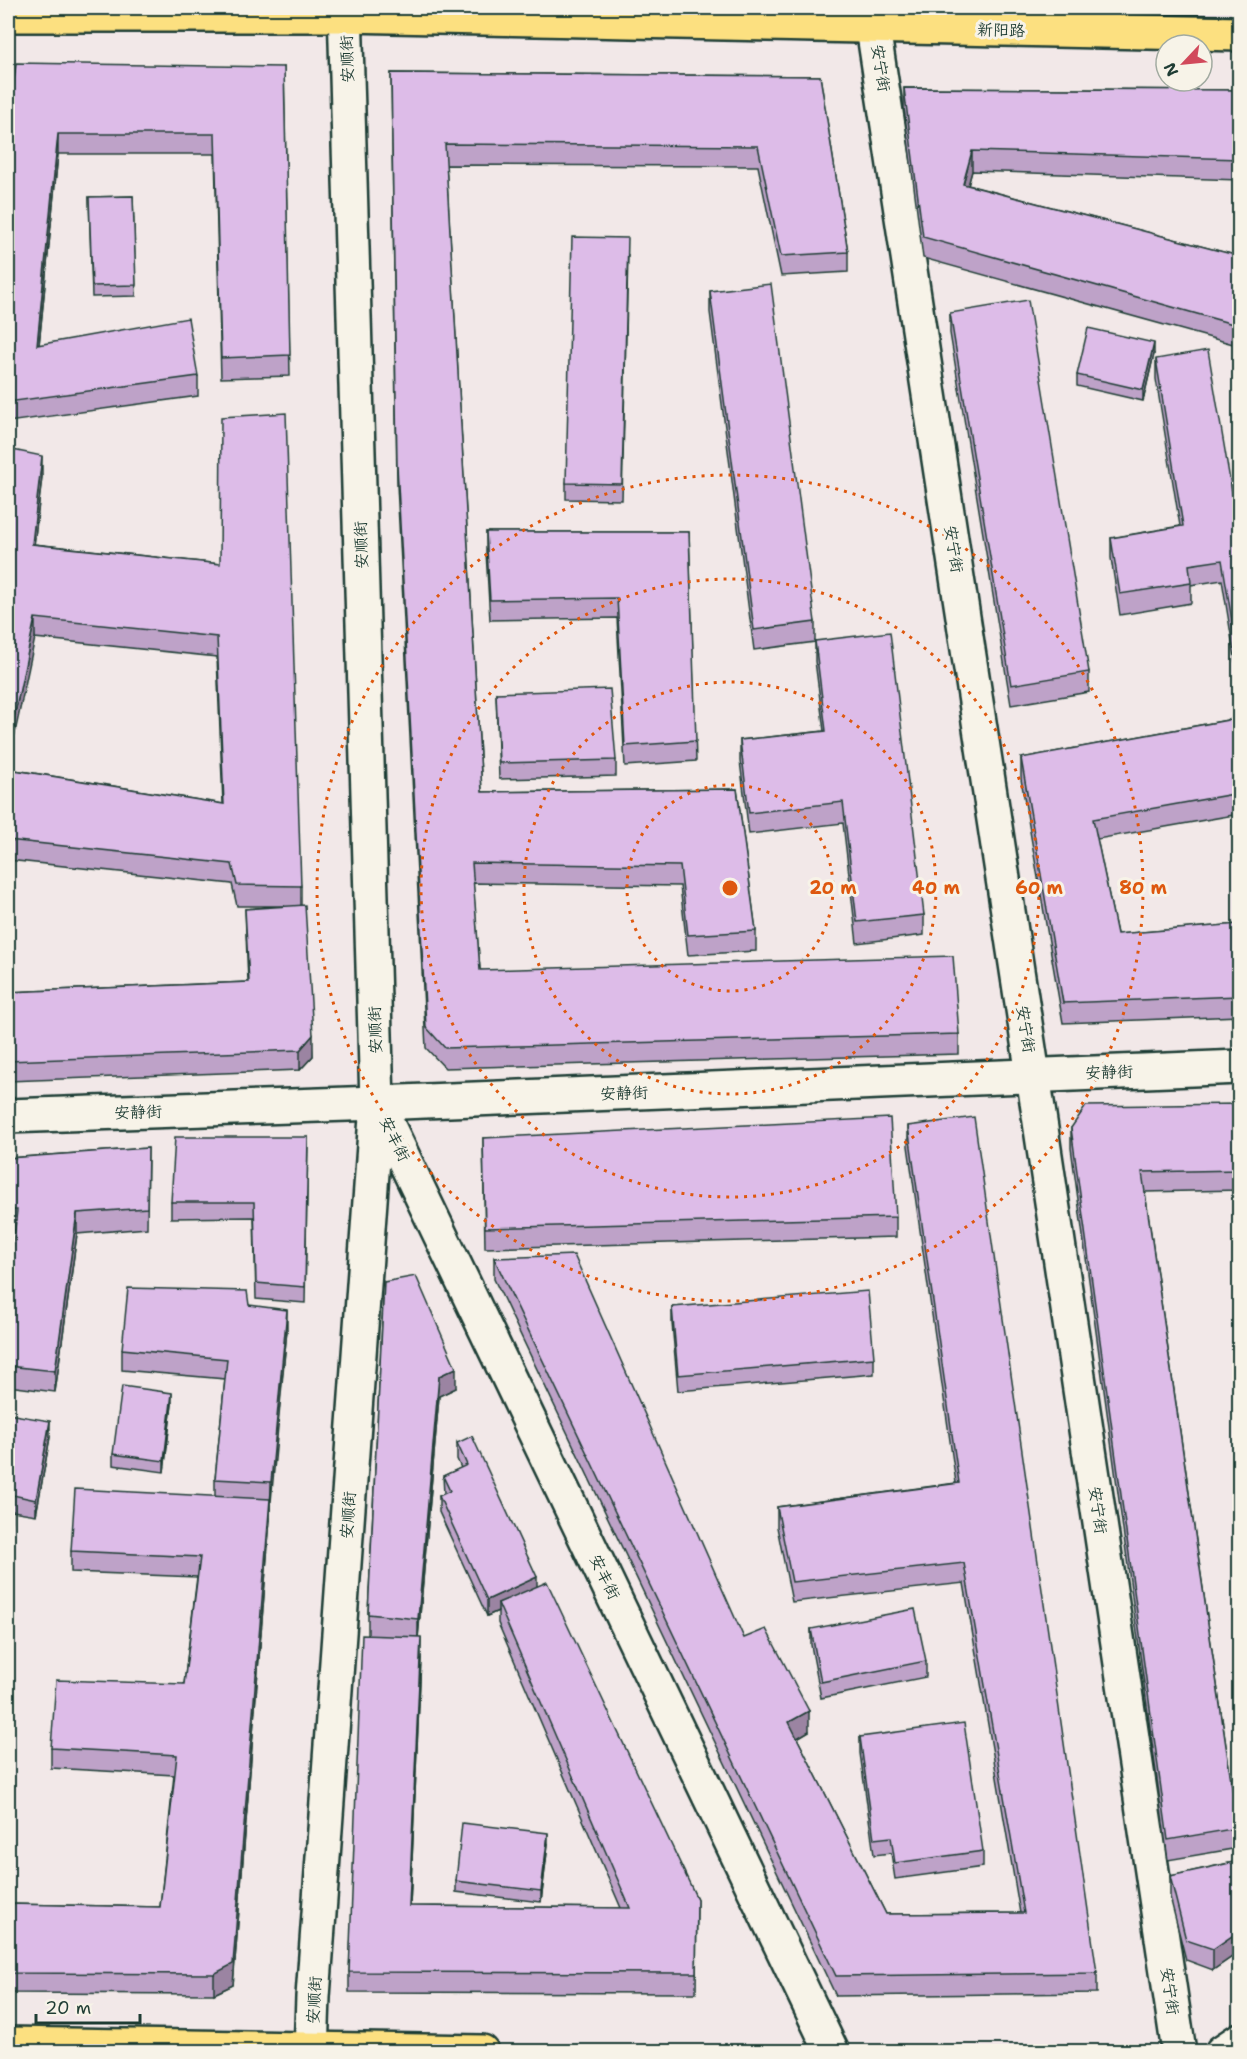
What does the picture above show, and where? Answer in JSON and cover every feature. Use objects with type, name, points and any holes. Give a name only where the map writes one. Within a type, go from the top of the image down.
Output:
[{"type":"main road","name":"新阳路","points":[[8,15],[345,11],[872,18],[1239,34]]},
{"type":"main road","points":[[8,2043],[482,2052]]},
{"type":"street","name":"安顺街","points":[[311,2050],[377,1103],[345,11]]},
{"type":"street","name":"安宁街","points":[[872,18],[1179,2052]]},
{"type":"street","name":"安静街","points":[[8,1116],[1239,1067]]},
{"type":"street","name":"安丰街","points":[[377,1103],[832,2052]]},
{"type":"street","points":[[1222,2052],[1239,2040]]},
{"type":"building","points":[[16,63],[284,67],[290,355],[221,358],[215,134],[58,134],[37,345],[188,318],[198,376],[8,402],[8,134]]},
{"type":"building","points":[[391,73],[820,76],[848,252],[781,256],[758,146],[445,144],[482,792],[737,789],[756,931],[688,935],[680,866],[472,863],[480,970],[953,956],[959,1034],[445,1048],[426,1027],[397,465]]},
{"type":"building","points":[[904,88],[1154,89],[1154,93],[1214,93],[1214,90],[1239,90],[1239,159],[972,151],[963,184],[1239,256],[1239,303],[1233,324],[923,237]]},
{"type":"building","points":[[133,196],[136,285],[92,286],[89,197]]},
{"type":"building","points":[[572,237],[628,238],[622,484],[566,483]]},
{"type":"building","points":[[771,284],[815,622],[754,630],[710,291]]},
{"type":"building","points":[[1028,300],[1089,672],[1011,685],[950,313]]},
{"type":"building","points":[[1088,328],[1154,343],[1143,390],[1077,375]]},
{"type":"building","points":[[1208,350],[1237,522],[1239,522],[1238,657],[1222,560],[1189,565],[1191,583],[1120,594],[1111,538],[1183,526],[1156,359]]},
{"type":"building","points":[[286,413],[301,886],[237,885],[232,864],[8,840],[8,769],[224,804],[217,637],[35,618],[8,746],[8,449],[42,456],[32,544],[220,564],[221,417]]},
{"type":"building","points":[[486,532],[689,532],[696,741],[625,746],[617,598],[490,600]]},
{"type":"building","points":[[890,632],[924,915],[857,922],[843,802],[749,813],[740,740],[826,731],[815,641]]},
{"type":"building","points":[[610,689],[616,760],[499,763],[496,693]]},
{"type":"building","points":[[1239,718],[1239,793],[1093,819],[1117,934],[1239,924],[1239,996],[1063,1003],[1021,758]]},
{"type":"building","points":[[305,905],[313,1035],[300,1050],[8,1061],[8,992],[249,982],[245,909]]},
{"type":"building","points":[[1239,1104],[1239,1170],[1142,1172],[1238,1828],[1168,1840],[1071,1128],[1086,1106]]},
{"type":"building","points":[[974,1117],[1097,1973],[836,1976],[494,1258],[574,1255],[744,1638],[766,1629],[809,1711],[789,1722],[886,1914],[1024,1913],[964,1563],[792,1582],[777,1507],[959,1483],[908,1126]]},
{"type":"building","points":[[890,1118],[896,1217],[485,1228],[483,1138]]},
{"type":"building","points":[[175,1137],[308,1137],[305,1287],[256,1283],[254,1202],[171,1202]]},
{"type":"building","points":[[148,1148],[147,1208],[77,1213],[55,1371],[8,1366],[8,1295],[17,1210],[8,1210],[8,1158]]},
{"type":"building","points":[[416,1276],[456,1368],[439,1376],[418,1619],[368,1614],[384,1282]]},
{"type":"building","points":[[128,1288],[247,1291],[249,1305],[287,1310],[271,1482],[215,1479],[227,1359],[122,1349]]},
{"type":"building","points":[[868,1291],[874,1358],[678,1375],[672,1307]]},
{"type":"building","points":[[122,1386],[172,1393],[164,1461],[113,1454]]},
{"type":"building","points":[[8,1414],[50,1421],[36,1500],[8,1494]]},
{"type":"building","points":[[472,1436],[537,1577],[487,1600],[439,1496],[450,1491],[443,1476],[467,1465],[457,1443]]},
{"type":"building","points":[[75,1489],[270,1499],[233,1964],[214,1974],[8,1973],[8,1904],[160,1907],[177,1755],[51,1748],[56,1680],[184,1684],[200,1557],[71,1551]]},
{"type":"building","points":[[8,1498],[12,1498],[8,1612]]},
{"type":"building","points":[[547,1582],[697,1899],[696,1973],[349,1972],[362,1635],[421,1637],[409,1906],[630,1908],[498,1603]]},
{"type":"building","points":[[915,1609],[926,1661],[821,1682],[811,1629]]},
{"type":"building","points":[[964,1723],[983,1851],[895,1863],[891,1837],[874,1839],[860,1737]]},
{"type":"building","points":[[462,1823],[548,1833],[541,1891],[456,1881]]},
{"type":"building","points":[[1239,1861],[1239,1931],[1213,1949],[1186,1940],[1170,1876]]}]
